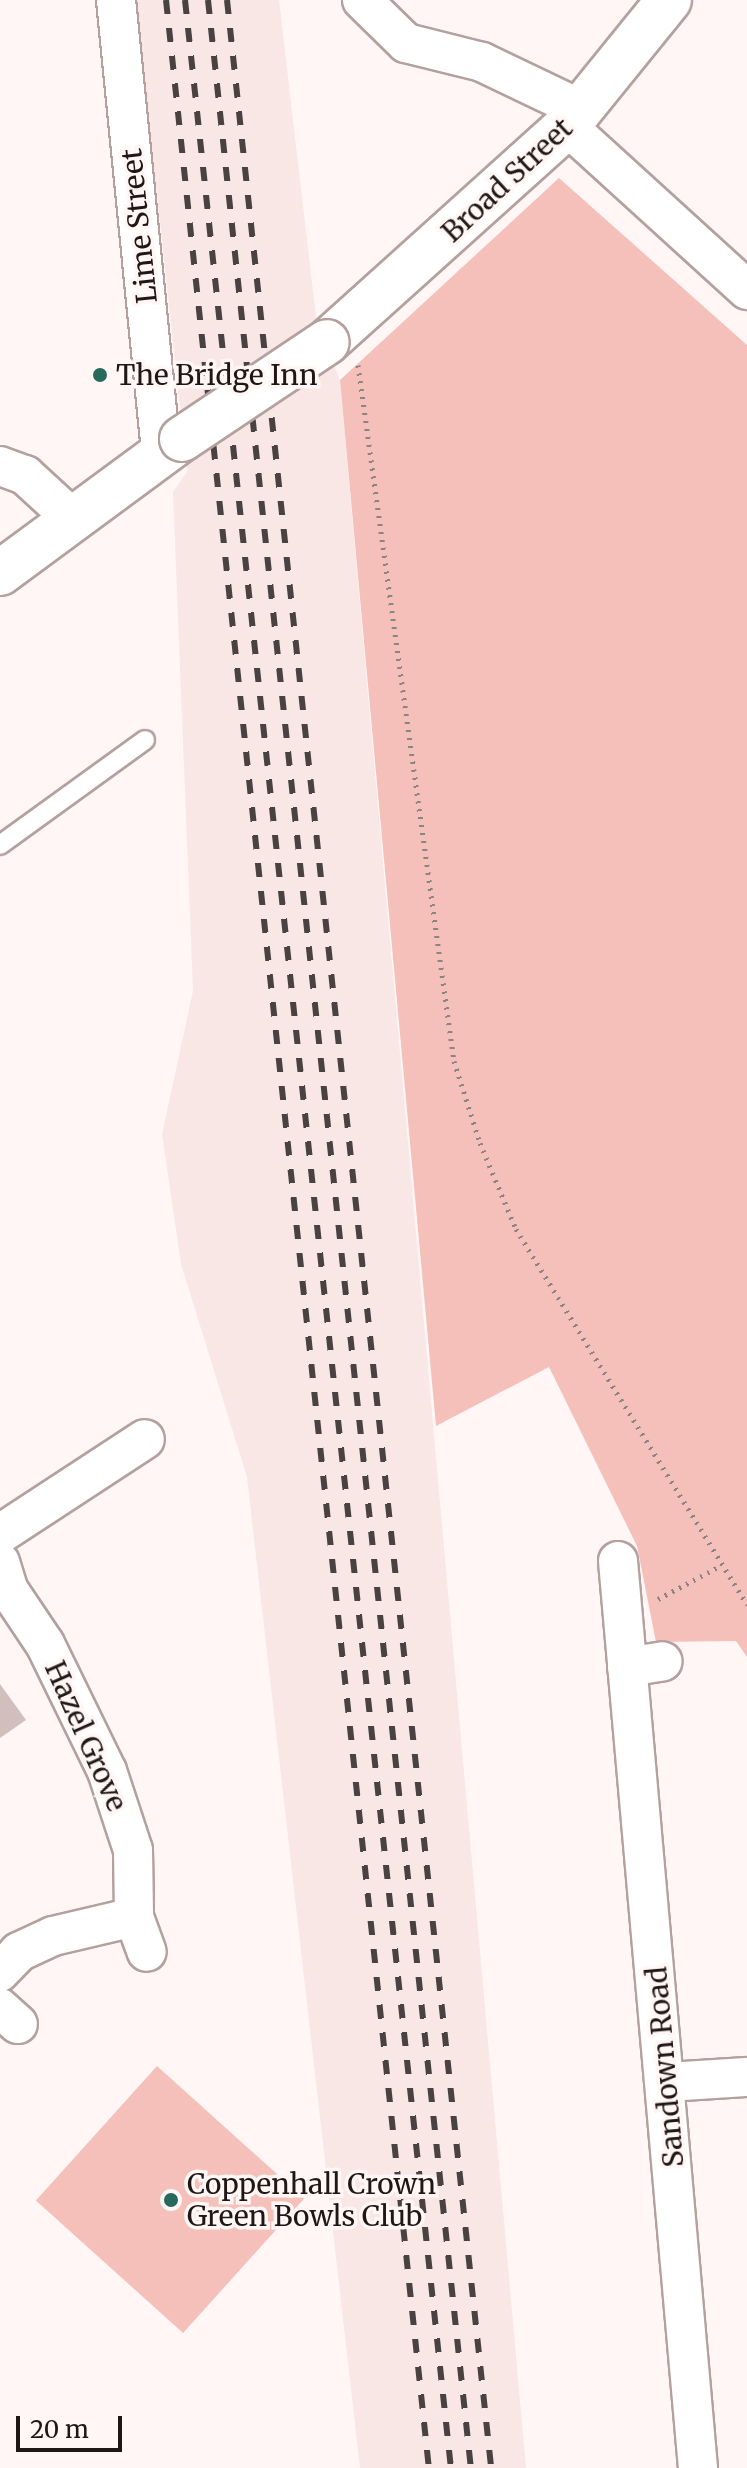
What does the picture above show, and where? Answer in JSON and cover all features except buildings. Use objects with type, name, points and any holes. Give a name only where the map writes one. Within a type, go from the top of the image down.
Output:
[{"type":"street","name":"Lime Street","points":[[116,0],[172,445]]},
{"type":"street","points":[[362,0],[406,43],[482,62],[575,118],[747,290]]},
{"type":"street","name":"Broad Street","points":[[172,445],[340,332],[575,118],[669,0]]},
{"type":"street","points":[[0,573],[172,445]]},
{"type":"street","points":[[0,466],[25,475],[74,520]]},
{"type":"street","points":[[0,1534],[145,1439]]},
{"type":"street","name":"Sandown Road","points":[[618,1561],[624,1616],[645,1664],[667,2082],[698,2468]]},
{"type":"street","name":"Hazel Grove","points":[[0,1562],[8,1589],[45,1644],[107,1771],[133,1850],[134,1917],[147,1952]]},
{"type":"street","points":[[0,1972],[19,1952],[53,1936],[134,1917]]},
{"type":"street","points":[[667,2082],[747,2077]]},
{"type":"lane","points":[[0,845],[145,740]]},
{"type":"path","points":[[340,332],[454,1061],[480,1143],[516,1229],[720,1566],[747,1605]]},
{"type":"path","points":[[624,1616],[720,1566]]},
{"type":"shaded area","points":[[136,0],[279,0],[317,326],[340,380],[526,2468],[360,2468],[247,1477],[181,1264],[162,1134],[193,991],[173,492],[187,472]]},
{"type":"shaded area","points":[[559,178],[747,345],[747,1657],[736,1641],[656,1642],[637,1546],[549,1367],[436,1426],[340,380]]},
{"type":"shaded area","name":"Coppenhall Crown Green Bowls Club","points":[[157,2066],[304,2198],[183,2333],[36,2201]]},
{"type":"railway","points":[[166,0],[429,2468]]},
{"type":"railway","points":[[185,0],[451,2468]]},
{"type":"railway","points":[[208,0],[471,2468]]},
{"type":"railway","points":[[227,0],[491,2468]]},
{"type":"place","name":"The Bridge Inn","points":[[100,375]]},
{"type":"place","name":"Coppenhall Crown Green Bowls Club","points":[[171,2200]]}]
